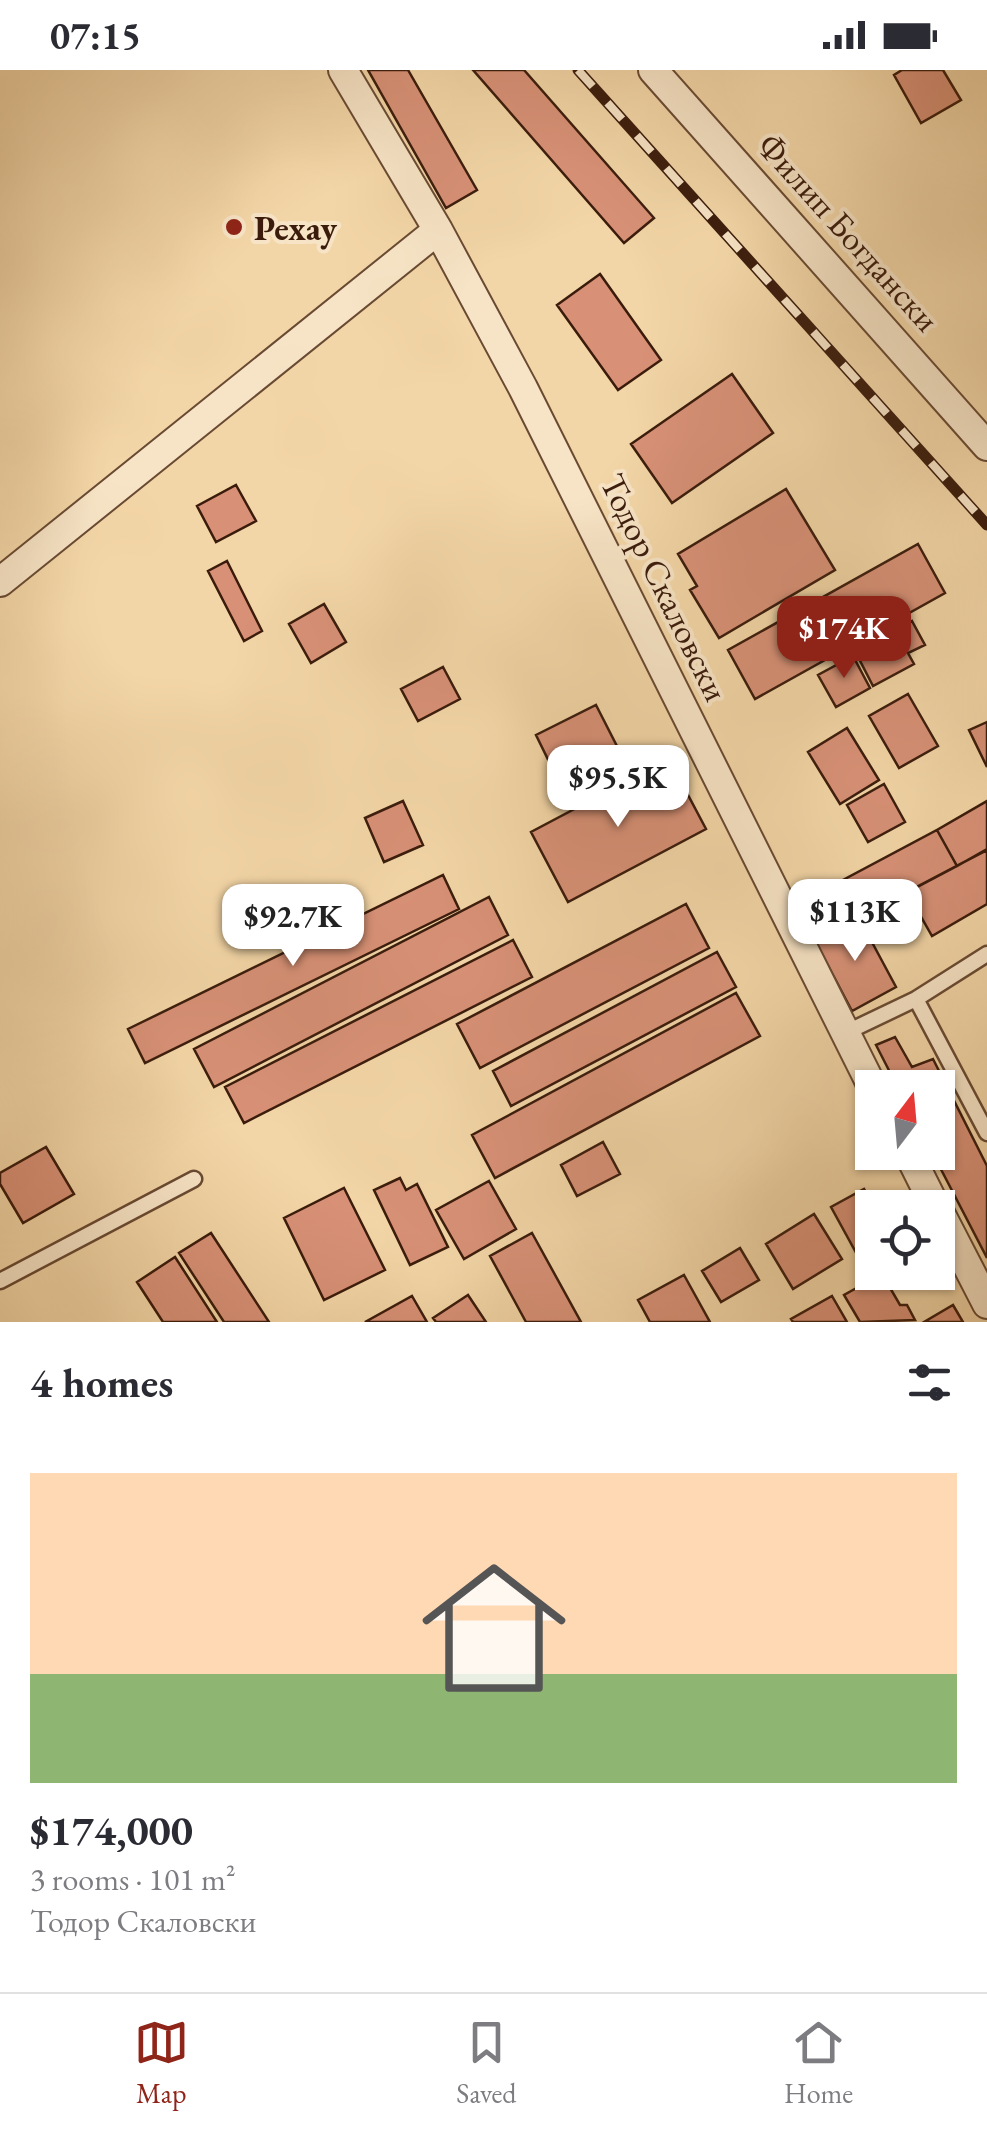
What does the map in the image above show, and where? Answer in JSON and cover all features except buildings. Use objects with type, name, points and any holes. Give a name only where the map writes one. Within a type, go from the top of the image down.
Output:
[{"type":"street","name":"Тодор Скаловски","points":[[343,70],[438,230],[524,388],[864,1070]]},
{"type":"street","name":"Филип Богдански","points":[[653,70],[987,446]]},
{"type":"street","points":[[0,582],[438,230]]},
{"type":"street","points":[[955,1243],[987,1304]]},
{"type":"lane","points":[[844,1033],[916,998],[987,954]]},
{"type":"lane","points":[[916,998],[987,1133]]},
{"type":"lane","points":[[0,1281],[194,1179]]},
{"type":"railway","points":[[578,70],[987,525]]},
{"type":"place","name":"Рехау","points":[[234,227]]}]
